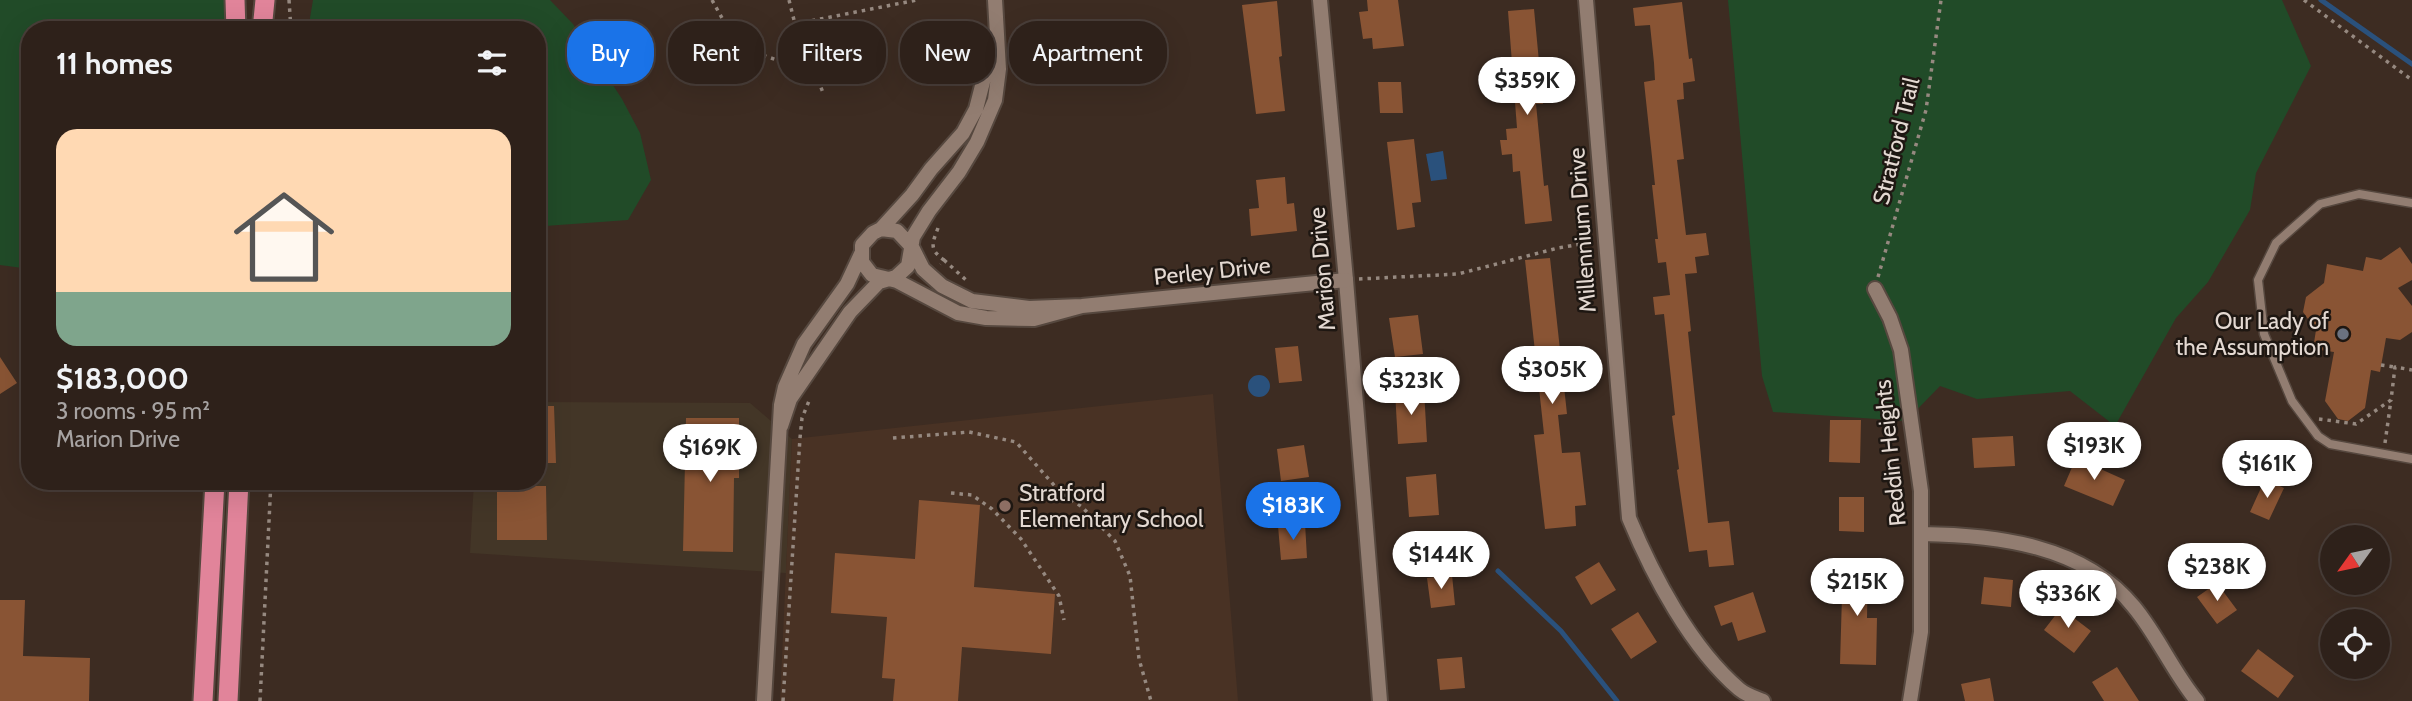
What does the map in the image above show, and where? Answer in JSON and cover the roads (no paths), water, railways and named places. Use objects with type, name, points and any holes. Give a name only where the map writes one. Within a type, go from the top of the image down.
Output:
[{"type":"highway","points":[[236,0],[236,21]]},
{"type":"highway","points":[[263,21],[265,0]]},
{"type":"highway","points":[[203,701],[215,490]]},
{"type":"highway","points":[[228,701],[239,490]]},
{"type":"street","points":[[995,0],[995,21]]},
{"type":"street","name":"Marion Drive","points":[[1320,0],[1380,701]]},
{"type":"street","name":"Millennium Drive","points":[[1586,0],[1629,518],[1650,567],[1710,660],[1741,692],[1763,701]]},
{"type":"street","points":[[781,426],[790,399],[850,312],[879,282],[903,273],[908,266],[913,237],[977,142],[995,100],[999,69],[995,32]]},
{"type":"street","points":[[764,701],[781,405],[785,387],[804,344],[847,284],[867,238],[881,229],[963,133],[983,84]]},
{"type":"street","points":[[881,229],[897,231],[912,247]]},
{"type":"street","name":"Perley Drive","points":[[912,247],[923,270],[942,286],[972,301],[1030,307],[1082,306],[1346,280]]},
{"type":"street","points":[[861,254],[866,269],[872,275],[888,279]]},
{"type":"street","name":"Perley Drive","points":[[888,279],[897,281],[958,313],[986,318],[1034,319],[1082,306]]},
{"type":"street","name":"Reddin Heights","points":[[1875,289],[1890,318],[1901,350],[1921,492],[1921,632],[1910,701]]},
{"type":"street","points":[[1922,534],[2013,540],[2063,555],[2112,583],[2134,607],[2197,701]]},
{"type":"lane","points":[[2412,203],[2359,194],[2320,204],[2276,243],[2258,279],[2264,334],[2292,401],[2318,436],[2330,444],[2412,459]]},
{"type":"water","points":[[1443,151],[1447,179],[1431,181],[1426,154]]},
{"type":"water","points":[[1259,375],[1267,378],[1270,386],[1267,394],[1259,397],[1251,394],[1248,386],[1251,378]]},
{"type":"waterway","points":[[2321,0],[2412,64]]},
{"type":"waterway","points":[[1498,571],[1561,631],[1617,701]]},
{"type":"place","name":"Our Lady of the Assumption","points":[[2343,334]]},
{"type":"place","name":"Stratford Elementary School","points":[[1005,506]]}]
